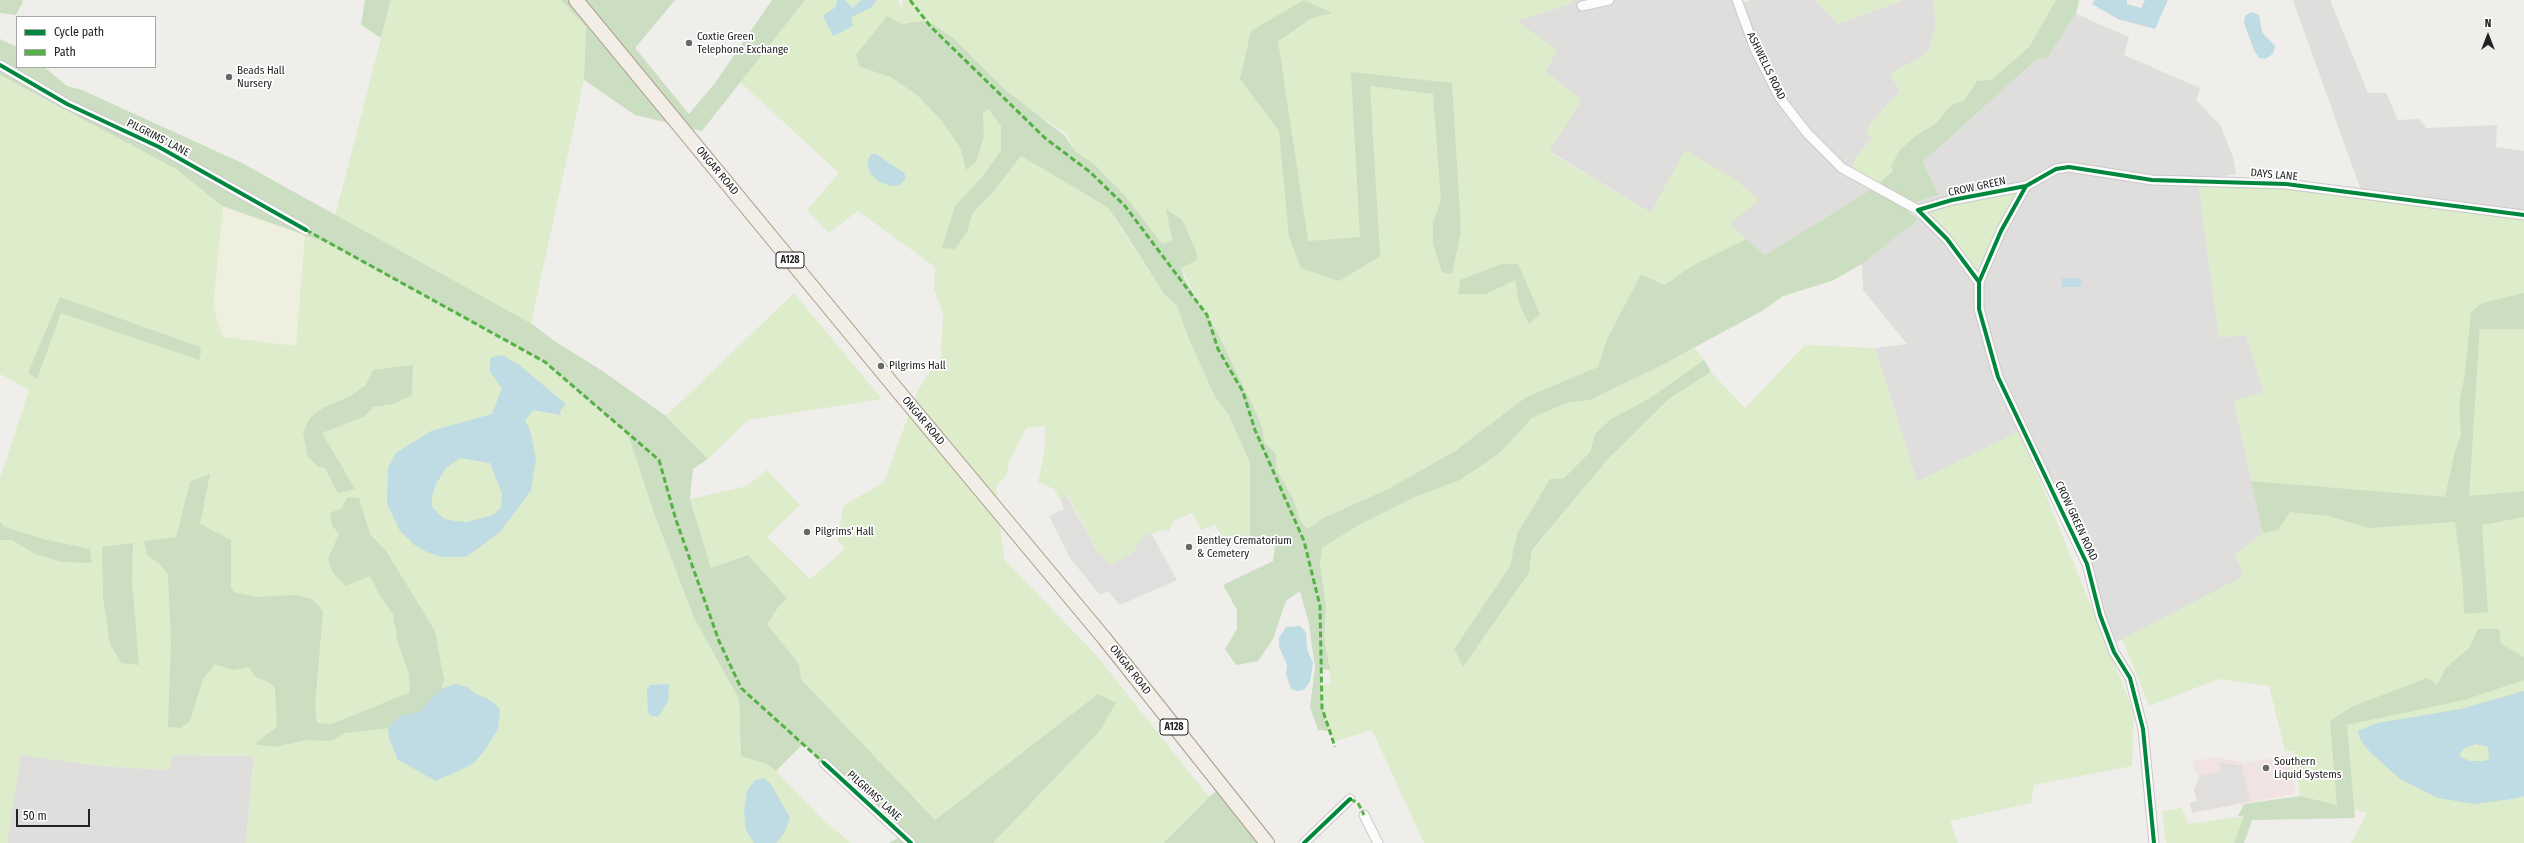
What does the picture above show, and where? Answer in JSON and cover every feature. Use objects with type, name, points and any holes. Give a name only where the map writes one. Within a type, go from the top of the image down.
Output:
[{"type":"main road","name":"ONGAR ROAD","points":[[576,0],[898,391],[1104,638],[1267,843]]},
{"type":"street","points":[[1582,6],[1609,0]]},
{"type":"street","name":"ASHWELLS ROAD","points":[[1737,0],[1756,48],[1780,98],[1807,133],[1842,168],[1918,210]]},
{"type":"street","name":"PILGRIMS' LANE","points":[[0,64],[67,104],[159,147],[306,230]]},
{"type":"street","name":"DAYS LANE","points":[[2026,186],[2056,169],[2069,167],[2152,180],[2286,184],[2524,215]]},
{"type":"street","name":"CROW GREEN","points":[[1918,210],[1952,200],[2026,186]]},
{"type":"street","name":"CROW GREEN","points":[[1978,282],[2001,232],[2026,186]]},
{"type":"street","points":[[1918,210],[1947,240],[1978,282]]},
{"type":"street","name":"CROW GREEN ROAD","points":[[1978,282],[1979,309],[1998,377],[2087,564],[2100,615],[2114,652],[2130,678],[2143,729],[2154,843]]},
{"type":"street","name":"PILGRIMS' LANE","points":[[824,763],[911,843]]},
{"type":"street","points":[[1304,843],[1350,799]]},
{"type":"street","points":[[1364,815],[1378,843]]},
{"type":"shaded area","points":[[1573,0],[1737,0],[1739,4],[1751,0],[1815,0],[1838,24],[1903,0],[1933,0],[1936,25],[1928,53],[1890,74],[1900,91],[1870,124],[1872,138],[1855,159],[1875,187],[1765,255],[1729,224],[1758,200],[1685,151],[1651,213],[1549,151],[1546,72],[1516,21],[1573,3]]},
{"type":"shaded area","points":[[2293,0],[2330,0],[2368,93],[2386,93],[2398,120],[2419,119],[2426,128],[2497,125],[2496,147],[2524,151],[2524,215],[2362,193]]},
{"type":"shaded area","points":[[2076,14],[2129,37],[2124,55],[2200,88],[2196,100],[2220,125],[2233,157],[2236,174],[2198,180],[2219,337],[2246,335],[2264,392],[2234,401],[2263,533],[2235,555],[2245,576],[2111,645],[2093,585],[2023,430],[1917,482],[1875,348],[1907,344],[1863,290],[1862,264],[1919,219],[1913,203],[1939,195],[1923,162],[2036,60],[2047,57]]},
{"type":"shaded area","points":[[1067,496],[1096,550],[1110,565],[1132,554],[1141,539],[1151,533],[1177,580],[1120,605],[1108,591],[1100,595],[1070,558],[1049,516],[1064,509],[1060,499]]},
{"type":"shaded area","points":[[20,754],[100,766],[169,770],[173,755],[254,756],[246,843],[7,843]]},
{"type":"shaded area","points":[[2291,755],[2295,794],[2192,813],[2190,803],[2197,801],[2194,790],[2200,777],[2195,772],[2193,761],[2217,757],[2245,763]]},
{"type":"shaded area","points":[[2219,762],[2242,766],[2250,801],[2192,813],[2190,803],[2197,801],[2194,790],[2200,776],[2221,772]]},
{"type":"green space","points":[[0,0],[22,0],[23,2],[16,15],[0,13]]},
{"type":"green space","points":[[365,0],[391,0],[381,38],[361,25]]},
{"type":"green space","points":[[391,0],[561,0],[586,27],[584,80],[525,351],[545,363],[628,434],[655,516],[694,618],[739,699],[741,756],[767,764],[776,771],[825,822],[851,843],[246,843],[254,756],[173,755],[169,770],[100,766],[21,755],[7,843],[0,843],[0,478],[29,390],[0,374],[0,75],[176,169],[223,206],[213,307],[223,337],[296,346],[305,234],[328,243]]},
{"type":"green space","points":[[561,0],[675,0],[635,48],[689,114],[715,83],[772,0],[805,0],[702,131],[635,115],[584,80],[586,27]]},
{"type":"green space","points":[[805,0],[897,0],[903,10],[903,0],[1573,0],[1573,3],[1517,21],[1557,50],[1546,72],[1582,100],[1549,152],[1651,213],[1685,150],[1736,180],[1759,200],[1729,224],[1746,239],[1697,264],[1664,285],[1641,274],[1607,339],[1602,366],[1526,397],[1455,451],[1388,489],[1323,518],[1308,529],[1300,521],[1294,500],[1276,468],[1276,454],[1264,442],[1227,355],[1181,268],[1168,219],[1172,240],[1162,244],[1127,198],[1102,172],[1075,151],[1067,134],[1034,112],[1007,91],[982,66],[922,21],[903,24],[887,16],[860,67],[889,77],[917,95],[940,119],[960,147],[966,170],[976,162],[984,137],[983,114],[988,109],[1001,126],[1001,150],[983,176],[972,214],[994,191],[1021,156],[1107,207],[1164,294],[1177,306],[1188,337],[1215,397],[1228,414],[1250,463],[1250,543],[1223,541],[1216,525],[1201,530],[1192,513],[1174,521],[1169,531],[1161,530],[1145,537],[1132,554],[1110,565],[1096,550],[1068,496],[1060,499],[1054,489],[1038,482],[1045,448],[1045,426],[1026,428],[1010,460],[1006,476],[996,486],[1004,559],[1097,656],[1209,797],[1163,843],[993,843],[1099,732],[1098,694],[935,820],[801,679],[799,664],[767,624],[779,606],[787,598],[748,555],[711,568],[690,499],[747,486],[767,470],[800,505],[767,537],[810,579],[845,549],[838,541],[843,506],[884,482],[918,390],[941,356],[943,313],[934,289],[935,267],[858,211],[829,233],[807,210],[839,173],[740,82]]},
{"type":"green space","points":[[1304,0],[1332,13],[1312,18],[1278,41],[1308,241],[1360,237],[1351,72],[1452,83],[1461,232],[1452,274],[1442,272],[1433,244],[1433,223],[1441,200],[1433,94],[1370,86],[1380,256],[1339,281],[1301,268],[1289,237],[1279,131],[1240,79],[1251,31]]},
{"type":"green space","points":[[1815,0],[1903,0],[1838,24]]},
{"type":"green space","points":[[1933,0],[2056,0],[2029,47],[1991,81],[1977,81],[1964,100],[1950,106],[1935,124],[1914,137],[1900,151],[1894,171],[1875,187],[1849,172],[1855,159],[1872,138],[1866,132],[1870,124],[1900,91],[1890,74],[1928,53],[1936,25]]},
{"type":"green space","points":[[2056,0],[2079,0],[2076,14],[2047,58],[2036,60],[1923,162],[1939,195],[1913,203],[1908,211],[1919,219],[1862,264],[1832,281],[1783,296],[1762,311],[1662,365],[1590,400],[1566,403],[1532,418],[1501,452],[1460,480],[1415,497],[1357,526],[1322,548],[1320,563],[1326,608],[1324,639],[1330,670],[1320,669],[1322,708],[1329,731],[1318,730],[1310,707],[1315,668],[1309,624],[1300,591],[1286,601],[1273,639],[1258,661],[1236,665],[1225,649],[1237,629],[1237,610],[1223,585],[1273,561],[1275,546],[1250,543],[1250,463],[1228,414],[1215,397],[1188,337],[1177,306],[1164,294],[1107,207],[1021,156],[994,191],[972,214],[967,232],[955,249],[942,248],[955,206],[983,176],[1001,150],[1001,126],[988,109],[983,114],[984,137],[976,162],[966,170],[960,147],[940,119],[917,95],[890,77],[860,67],[856,55],[887,16],[903,24],[922,21],[933,24],[953,38],[1007,91],[1065,136],[1075,151],[1096,166],[1127,198],[1162,244],[1172,240],[1166,209],[1182,220],[1196,251],[1197,260],[1181,268],[1184,278],[1218,334],[1258,417],[1263,431],[1264,442],[1276,454],[1276,468],[1294,500],[1300,521],[1308,529],[1323,518],[1388,489],[1455,451],[1526,397],[1598,367],[1607,339],[1641,274],[1664,285],[1692,266],[1746,239],[1765,255],[1875,187],[1893,171],[1891,166],[1900,150],[1914,137],[1935,124],[1950,106],[1964,100],[1977,81],[1991,80],[2029,47]]},
{"type":"green space","points":[[0,39],[16,47],[16,68],[45,68],[67,86],[82,90],[240,162],[532,324],[556,342],[601,370],[666,416],[708,459],[693,469],[690,499],[711,568],[748,555],[787,598],[779,606],[767,624],[799,664],[801,679],[935,820],[1098,694],[1116,703],[1099,732],[993,843],[889,843],[903,835],[803,744],[776,771],[767,764],[741,756],[739,699],[694,618],[655,516],[628,434],[545,363],[525,351],[328,243],[222,206],[176,169],[0,75]]},
{"type":"green space","points":[[2198,181],[2244,182],[2524,215],[2524,843],[2351,843],[2367,813],[2300,796],[2294,751],[2285,751],[2269,686],[2219,679],[2149,706],[2122,639],[2244,576],[2235,555],[2263,533],[2234,401],[2264,392],[2246,335],[2219,337]]},
{"type":"green space","points":[[2026,186],[1979,282],[1918,210]]},
{"type":"green space","points":[[223,206],[305,234],[296,346],[223,338],[213,307]]},
{"type":"green space","points":[[1501,264],[1518,264],[1540,314],[1529,324],[1519,303],[1515,280],[1486,294],[1458,294],[1460,280]]},
{"type":"green space","points":[[794,293],[882,399],[748,420],[708,459],[666,416]]},
{"type":"green space","points":[[2524,293],[2524,329],[2481,329],[2480,324],[2469,496],[2524,491],[2524,517],[2482,525],[2488,612],[2464,614],[2463,583],[2455,522],[2369,528],[2329,516],[2290,512],[2278,530],[2263,533],[2251,481],[2445,497],[2454,455],[2461,435],[2459,406],[2465,373],[2471,312],[2482,303]]},
{"type":"green space","points":[[60,297],[200,347],[201,352],[199,360],[61,313],[37,379],[28,373]]},
{"type":"green space","points":[[1805,345],[1875,348],[1917,482],[2020,431],[2134,712],[2132,766],[2034,785],[2031,803],[1950,821],[1958,843],[1424,843],[1372,730],[1333,742],[1329,731],[1322,708],[1322,685],[1331,682],[1324,639],[1326,608],[1320,563],[1322,548],[1357,526],[1415,497],[1460,480],[1501,452],[1532,418],[1566,403],[1590,400],[1695,348],[1704,360],[1650,398],[1611,419],[1595,434],[1590,452],[1564,478],[1550,479],[1517,534],[1510,566],[1454,649],[1463,667],[1529,573],[1532,551],[1609,458],[1670,398],[1711,372],[1745,408]]},
{"type":"green space","points":[[1704,360],[1711,372],[1670,398],[1609,458],[1532,550],[1529,573],[1463,667],[1454,649],[1510,566],[1517,534],[1550,479],[1564,478],[1590,452],[1595,434],[1611,419],[1650,398]]},
{"type":"green space","points":[[413,365],[412,395],[393,404],[373,407],[365,416],[322,433],[355,489],[338,493],[325,468],[319,467],[308,457],[303,433],[310,418],[323,408],[351,396],[366,385],[373,370]]},
{"type":"green space","points":[[210,474],[200,524],[231,540],[231,587],[234,592],[256,597],[295,595],[312,599],[323,611],[315,706],[317,723],[332,724],[410,692],[409,674],[398,643],[393,614],[379,594],[370,576],[346,586],[333,573],[328,559],[339,534],[332,525],[330,513],[342,508],[347,497],[359,498],[370,534],[386,551],[435,631],[444,680],[441,689],[419,712],[400,716],[388,728],[345,733],[331,741],[307,740],[274,747],[254,744],[277,727],[275,688],[270,683],[256,677],[248,667],[232,670],[215,664],[203,679],[190,721],[181,728],[168,727],[171,641],[168,575],[160,564],[147,555],[144,541],[176,537],[190,482]]},
{"type":"green space","points":[[0,522],[5,527],[43,539],[90,549],[92,563],[62,562],[35,554],[12,540],[0,540]]},
{"type":"green space","points":[[133,543],[132,582],[139,665],[121,663],[110,644],[103,596],[102,547]]},
{"type":"green space","points":[[2478,629],[2499,629],[2501,644],[2524,657],[2524,680],[2464,700],[2347,725],[2355,818],[2252,820],[2244,843],[2234,843],[2244,816],[2238,816],[2244,804],[2300,796],[2337,805],[2330,721],[2351,707],[2427,678],[2437,685],[2446,668],[2469,648]]},
{"type":"green space","points":[[1222,786],[1267,843],[1163,843],[1209,797]]},
{"type":"green space","points":[[2182,808],[2188,824],[2244,816],[2234,843],[2166,843],[2162,811]]},
{"type":"water","points":[[837,0],[845,0],[853,8],[861,0],[877,0],[871,8],[851,17],[853,26],[833,36],[823,16],[836,7]]},
{"type":"water","points":[[2094,0],[2127,0],[2127,4],[2141,8],[2145,0],[2168,0],[2155,29],[2118,19],[2092,4]]},
{"type":"water","points":[[2251,12],[2259,15],[2262,32],[2275,46],[2273,54],[2265,59],[2259,58],[2254,50],[2244,23],[2245,16]]},
{"type":"water","points":[[871,154],[876,154],[904,173],[906,178],[900,185],[892,186],[879,182],[871,174],[867,163]]},
{"type":"water","points":[[2062,278],[2080,278],[2082,284],[2079,287],[2062,287]]},
{"type":"water","points":[[502,355],[519,365],[566,404],[560,411],[561,415],[533,410],[525,421],[530,430],[536,459],[531,490],[500,532],[466,557],[441,557],[416,546],[400,531],[387,504],[388,468],[396,453],[431,431],[492,414],[502,388],[490,372],[490,358]],"holes":[[[460,458],[490,463],[502,493],[501,508],[493,515],[467,522],[455,521],[444,519],[432,507],[432,496],[436,484],[446,468]]]},
{"type":"water","points":[[1300,626],[1306,632],[1307,649],[1313,663],[1310,682],[1304,690],[1297,691],[1291,689],[1286,674],[1287,665],[1279,646],[1279,638],[1286,627]]},
{"type":"water","points":[[455,684],[467,687],[476,694],[490,700],[500,709],[498,729],[485,750],[473,764],[436,781],[398,760],[389,738],[388,728],[400,716],[419,712],[441,689]]},
{"type":"water","points":[[669,684],[668,701],[658,717],[652,716],[648,713],[647,690],[650,685]]},
{"type":"water","points":[[2524,691],[2524,796],[2475,804],[2438,798],[2400,779],[2370,752],[2361,741],[2358,731],[2378,723],[2461,709]],"holes":[[[2476,744],[2488,747],[2489,758],[2485,761],[2470,761],[2459,756],[2463,749]]]},
{"type":"water","points":[[763,778],[771,784],[790,818],[784,833],[776,843],[754,843],[746,830],[744,813],[747,792],[754,781]]},
{"type":"marked path","points":[[910,0],[931,27],[1045,138],[1090,172],[1125,206],[1207,315],[1218,349],[1243,392],[1255,430],[1304,541],[1320,606],[1322,708],[1335,747]]},
{"type":"marked path","points":[[306,230],[545,362],[659,460],[676,520],[719,641],[741,688],[824,763]]},
{"type":"marked path","points":[[1350,799],[1358,803],[1364,815]]},
{"type":"cycle path","points":[[0,65],[67,104],[159,147],[306,230]]},
{"type":"cycle path","points":[[2026,186],[2056,169],[2069,167],[2152,180],[2286,184],[2524,215]]},
{"type":"cycle path","points":[[1979,282],[1947,239],[1918,210],[1952,200],[2026,186],[2001,231],[1979,282],[1979,309],[1998,377],[2087,564],[2100,615],[2114,652],[2130,678],[2143,729],[2154,843]]},
{"type":"cycle path","points":[[824,763],[911,843]]},
{"type":"cycle path","points":[[1304,843],[1350,799]]},
{"type":"place","name":"Coxtie Green Telephone Exchange","points":[[689,43]]},
{"type":"place","name":"Beads Hall Nursery","points":[[229,77]]},
{"type":"place","name":"Pilgrims Hall","points":[[881,366]]},
{"type":"place","name":"Pilgrims' Hall","points":[[807,532]]},
{"type":"place","name":"Bentley Crematorium & Cemetery","points":[[1189,547]]},
{"type":"place","name":"Southern Liquid Systems","points":[[2266,768]]}]
